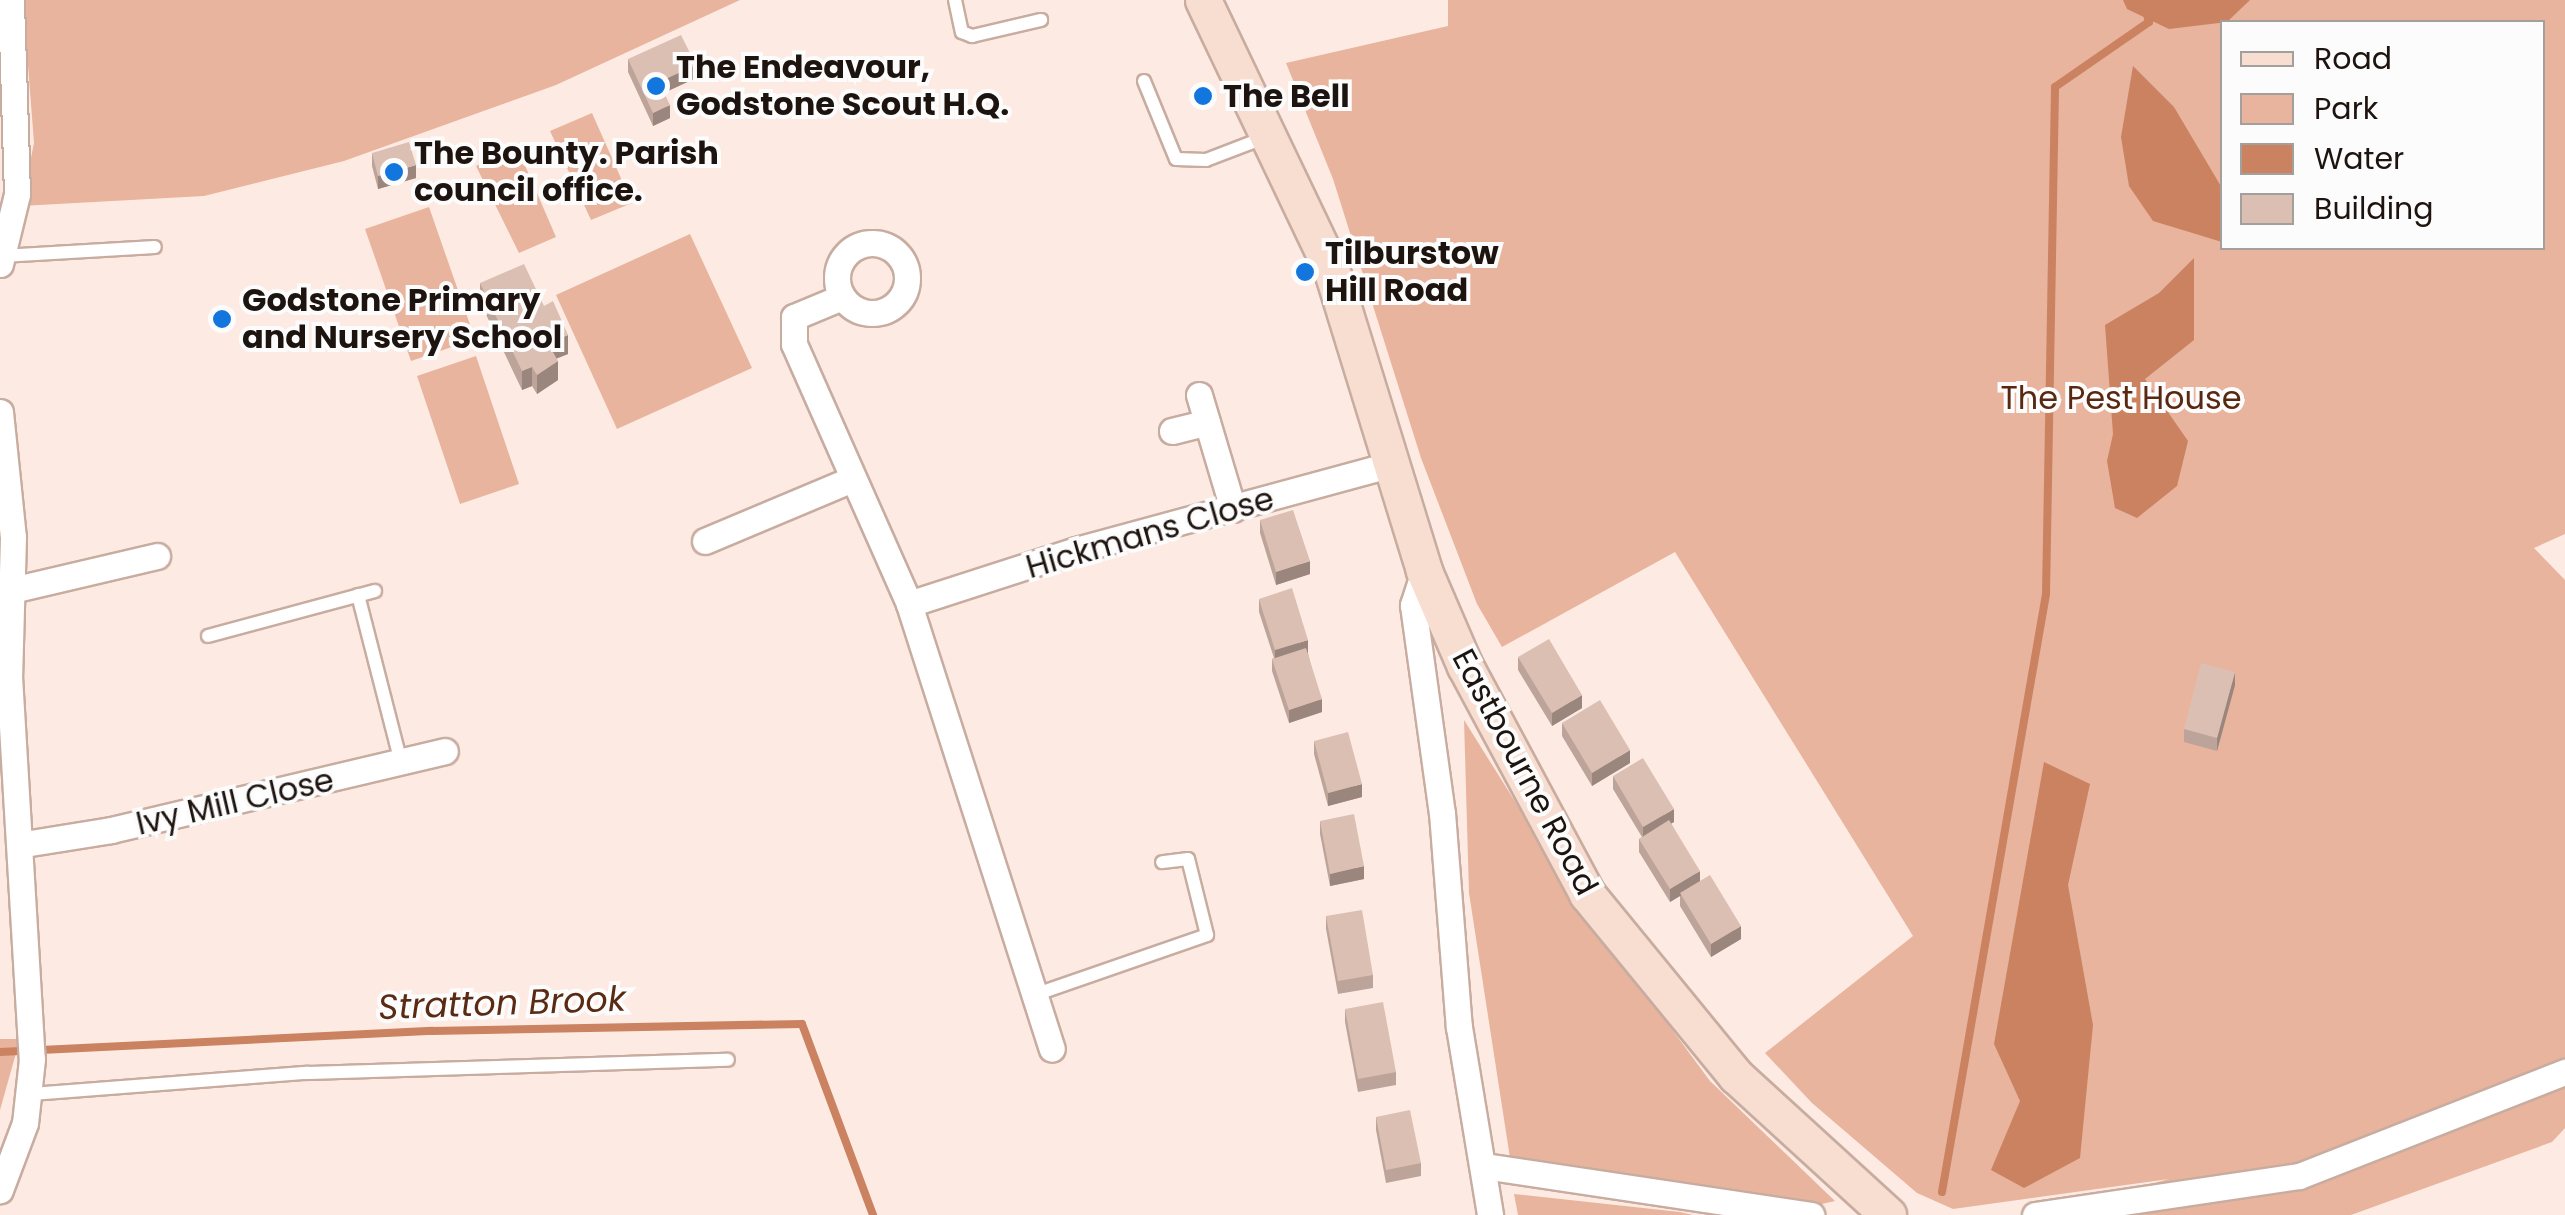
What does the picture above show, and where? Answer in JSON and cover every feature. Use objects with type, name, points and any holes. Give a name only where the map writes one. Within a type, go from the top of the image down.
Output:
[{"type":"main road","name":"Eastbourne Road","points":[[1203,0],[1330,268],[1424,571],[1466,666],[1587,894],[1736,1076],[1888,1215]]},
{"type":"street","points":[[1,260],[17,194],[8,83],[10,0]]},
{"type":"street","points":[[842,297],[794,317],[794,344],[850,480],[909,604],[1052,1050]]},
{"type":"street","points":[[1199,395],[1234,510]]},
{"type":"street","points":[[0,412],[12,590],[4,676],[24,844],[31,1049],[31,1094],[0,1190]]},
{"type":"street","points":[[1172,431],[1207,422]]},
{"type":"street","name":"Hickmans Close","points":[[909,604],[1076,550],[1392,464]]},
{"type":"street","points":[[705,540],[850,480]]},
{"type":"street","points":[[12,590],[157,556]]},
{"type":"street","points":[[1424,571],[1413,605],[1442,813],[1459,1027],[1490,1215]]},
{"type":"street","name":"Ivy Mill Close","points":[[24,844],[111,830],[445,751]]},
{"type":"street","points":[[2035,1215],[2300,1176],[2565,1072]]},
{"type":"street","points":[[1484,1166],[1811,1215]]},
{"type":"lane","points":[[955,0],[955,17],[972,36],[1041,20]]},
{"type":"lane","points":[[1144,81],[1176,158],[1206,160],[1268,136]]},
{"type":"lane","points":[[1,260],[155,247]]},
{"type":"lane","points":[[208,636],[375,591]]},
{"type":"lane","points":[[358,595],[401,763]]},
{"type":"lane","points":[[1032,996],[1207,935],[1188,859],[1162,862]]},
{"type":"lane","points":[[31,1094],[307,1073],[728,1060]]},
{"type":"green space","points":[[23,0],[740,0],[556,85],[344,161],[204,196],[21,206],[34,143]]},
{"type":"green space","name":"The Pest House","points":[[1448,0],[2565,0],[2565,534],[2534,548],[2565,580],[2565,1128],[2552,1142],[2351,1215],[2037,1215],[2169,1179],[1953,1209],[1917,1193],[1812,1103],[1765,1053],[1913,936],[1675,552],[1502,647],[1477,604],[1421,458],[1333,179],[1286,63],[1448,26]]},
{"type":"green space","points":[[592,113],[632,203],[591,220],[550,131]]},
{"type":"green space","points":[[517,147],[556,237],[519,253],[476,166]]},
{"type":"green space","points":[[429,207],[475,339],[411,361],[365,229]]},
{"type":"green space","points":[[690,234],[752,368],[617,429],[556,295]]},
{"type":"green space","points":[[476,356],[519,484],[460,504],[417,376]]},
{"type":"green space","points":[[1464,720],[1578,902],[1710,1081],[1835,1201],[1813,1206],[1510,1158],[1469,893]]},
{"type":"green space","points":[[0,1039],[20,1039],[0,1110]]},
{"type":"green space","points":[[1514,1194],[1680,1212],[1693,1215],[1518,1215]]},
{"type":"water","points":[[2123,0],[2250,0],[2229,20],[2169,29],[2127,9]]},
{"type":"water","points":[[2133,66],[2174,107],[2220,185],[2220,241],[2153,221],[2129,186],[2121,137]]},
{"type":"water","points":[[2194,258],[2194,340],[2145,379],[2188,441],[2177,486],[2137,518],[2115,508],[2107,461],[2113,434],[2105,325],[2159,293]]},
{"type":"water","points":[[2044,762],[2090,784],[2068,885],[2093,1025],[2080,1158],[2024,1188],[1991,1170],[2020,1101],[1994,1044]]},
{"type":"building","name":"The Endeavour, Godstone Scout H.Q.","points":[[681,35],[696,65],[659,82],[670,105],[653,113],[628,59]]},
{"type":"building","points":[[409,142],[416,165],[378,176],[372,153]]},
{"type":"building","points":[[524,264],[544,306],[553,301],[568,335],[548,343],[558,361],[537,375],[532,367],[522,371],[480,283]]},
{"type":"building","points":[[1293,510],[1310,561],[1276,572],[1260,520]]},
{"type":"building","points":[[1292,588],[1308,640],[1275,650],[1259,599]]},
{"type":"building","points":[[1549,639],[1582,695],[1552,713],[1518,657]]},
{"type":"building","points":[[1306,648],[1322,699],[1289,710],[1272,659]]},
{"type":"building","points":[[2201,663],[2235,672],[2217,738],[2184,729]]},
{"type":"building","points":[[1600,700],[1630,750],[1592,773],[1562,723]]},
{"type":"building","points":[[1348,732],[1362,784],[1328,793],[1314,741]]},
{"type":"building","points":[[1643,758],[1674,809],[1643,827],[1613,776]]},
{"type":"building","points":[[1354,814],[1364,866],[1330,874],[1320,821]]},
{"type":"building","points":[[1669,820],[1700,871],[1670,889],[1639,839]]},
{"type":"building","points":[[1710,875],[1741,926],[1711,944],[1680,893]]},
{"type":"building","points":[[1362,910],[1373,975],[1338,981],[1326,916]]},
{"type":"building","points":[[1383,1002],[1396,1072],[1358,1079],[1345,1009]]},
{"type":"building","points":[[1410,1110],[1421,1163],[1386,1170],[1376,1117]]},
{"type":"waterway","points":[[1942,1192],[2046,594],[2055,87],[2149,22],[2143,0]]},
{"type":"waterway","name":"Stratton Brook","points":[[0,1052],[432,1031],[802,1024],[873,1215]]},
{"type":"place","name":"The Endeavour, Godstone Scout H.Q.","points":[[656,86]]},
{"type":"place","name":"The Bell","points":[[1203,96]]},
{"type":"place","name":"The Bounty. Parish council office.","points":[[394,172]]},
{"type":"place","name":"Tilburstow Hill Road","points":[[1305,272]]},
{"type":"place","name":"Godstone Primary and Nursery School","points":[[222,319]]}]
